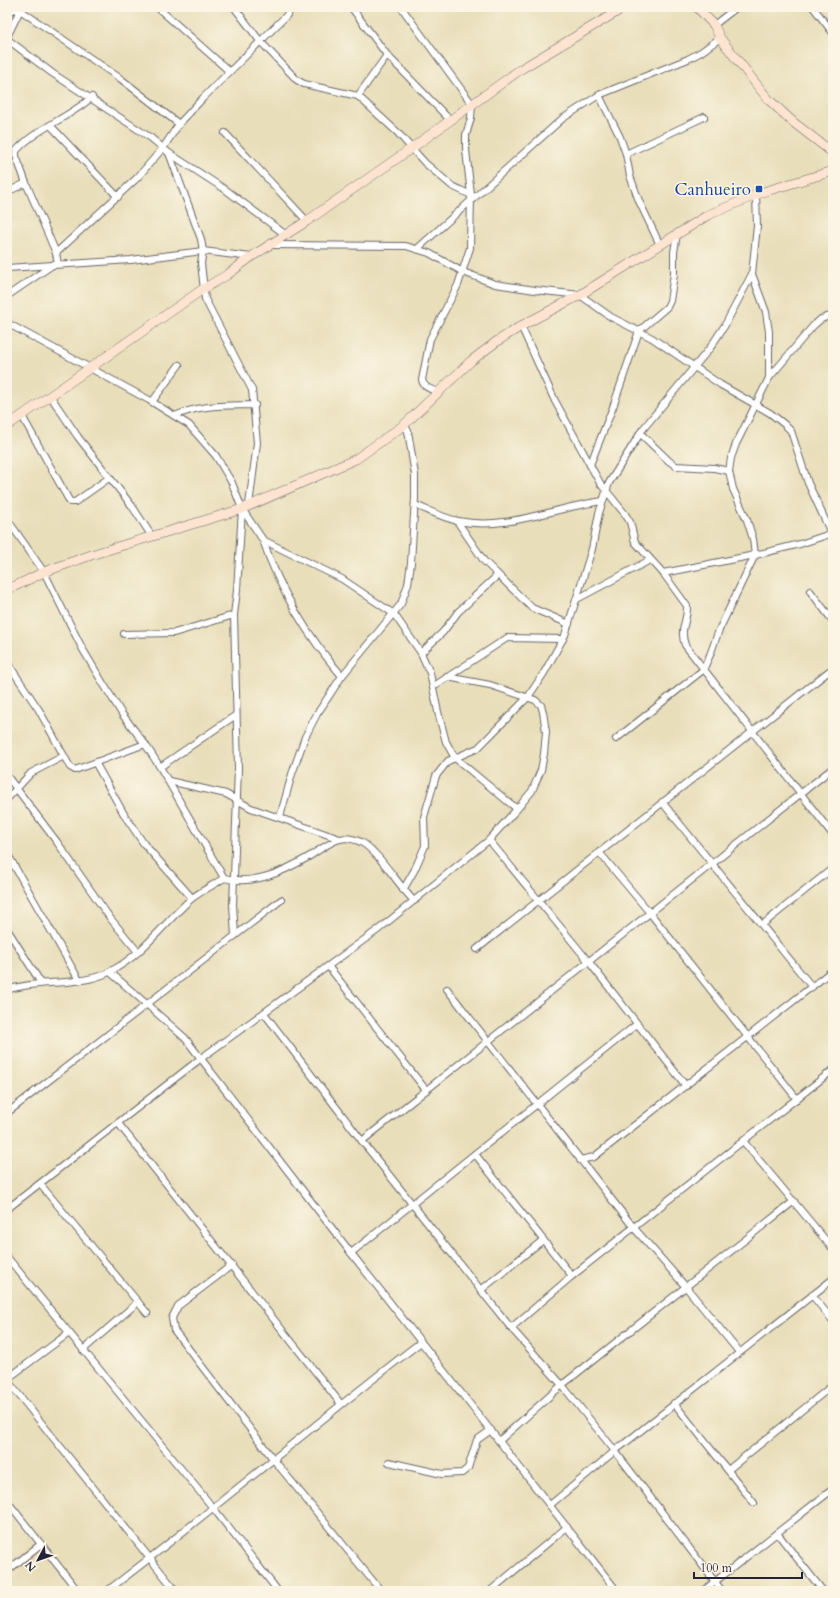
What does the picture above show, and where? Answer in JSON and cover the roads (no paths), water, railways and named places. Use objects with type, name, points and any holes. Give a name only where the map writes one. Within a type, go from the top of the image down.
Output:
[{"type":"street","points":[[157,7],[229,71]]},
{"type":"street","points":[[234,7],[260,40],[297,80],[304,84],[358,96],[372,108],[425,163],[452,186],[471,197]]},
{"type":"street","points":[[56,253],[118,197],[163,148],[179,124],[229,71],[286,16],[292,7]]},
{"type":"street","points":[[351,7],[387,55],[450,120]]},
{"type":"street","points":[[401,7],[472,104],[471,118],[466,135],[471,197],[470,248],[463,272],[430,339],[423,369],[423,384],[438,392]]},
{"type":"street","points":[[7,426],[51,397],[203,289],[227,275],[251,257],[307,221],[412,148],[521,69],[624,7]]},
{"type":"street","points":[[697,7],[714,24],[720,38],[768,99],[793,122],[831,148]]},
{"type":"street","points":[[714,24],[737,7]]},
{"type":"street","points":[[813,7],[833,33]]},
{"type":"street","points":[[19,8],[121,79],[179,124]]},
{"type":"street","points":[[7,13],[19,8]]},
{"type":"street","points":[[19,8],[7,38],[52,73],[92,97],[169,153],[226,190],[286,235]]},
{"type":"street","points":[[417,249],[471,197],[562,118],[599,96],[688,59],[701,52],[720,38]]},
{"type":"street","points":[[358,96],[387,55]]},
{"type":"street","points":[[599,96],[620,137],[626,154],[630,176],[639,201],[660,245]]},
{"type":"street","points":[[56,264],[56,253],[26,183],[16,156],[16,151],[39,132],[51,126],[92,97]]},
{"type":"street","points":[[626,154],[704,117]]},
{"type":"street","points":[[51,126],[118,197]]},
{"type":"street","points":[[224,133],[307,221]]},
{"type":"street","points":[[169,153],[194,219],[203,251],[201,263],[205,299],[252,390],[255,405],[257,444],[255,474],[245,507],[234,615],[234,650],[237,691],[237,801],[233,905],[235,935]]},
{"type":"street","points":[[7,590],[44,572],[151,535],[245,507],[356,459],[404,425],[471,361],[521,326],[580,295],[708,215],[756,195],[833,172]]},
{"type":"street","points":[[7,192],[26,183]]},
{"type":"street","points":[[404,890],[425,846],[424,817],[436,776],[448,761],[478,748],[528,697],[563,639],[569,624],[592,549],[608,483],[640,433],[695,367],[725,325],[752,274],[757,226],[756,195]]},
{"type":"street","points":[[590,465],[640,332],[667,307],[670,301],[674,274],[676,234]]},
{"type":"street","points":[[270,245],[406,246],[429,253],[463,272],[495,284],[580,295],[611,317],[640,332],[755,405],[770,412],[791,431],[808,483],[832,533],[800,544],[755,555],[663,573]]},
{"type":"street","points":[[7,268],[131,260],[203,251],[251,257]]},
{"type":"street","points":[[7,296],[56,264]]},
{"type":"street","points":[[752,274],[766,312],[769,332],[769,378]]},
{"type":"street","points":[[616,739],[703,670],[722,624],[755,555],[753,539],[747,520],[733,489],[729,471],[731,458],[736,444],[769,378],[813,326],[821,319],[833,315]]},
{"type":"street","points":[[7,323],[152,402],[189,425],[216,456],[263,540],[268,557],[292,606],[327,659],[342,676]]},
{"type":"street","points":[[521,326],[555,401],[606,491],[630,522],[635,542],[663,573],[687,606],[682,636],[685,644],[703,670],[833,834]]},
{"type":"street","points":[[152,402],[179,365]]},
{"type":"street","points":[[51,397],[78,437],[132,506],[151,535]]},
{"type":"street","points":[[175,416],[202,406],[255,405]]},
{"type":"street","points":[[22,416],[70,502],[75,502],[109,478]]},
{"type":"street","points":[[280,817],[305,737],[317,714],[342,676],[401,604],[408,584],[411,563],[415,475],[412,449],[408,431],[404,425]]},
{"type":"street","points":[[640,433],[676,466],[714,468],[729,471]]},
{"type":"street","points":[[414,505],[457,520],[492,523],[512,522],[582,504],[603,501]]},
{"type":"street","points":[[7,519],[44,572],[82,648],[122,714],[145,744],[169,781],[224,878],[235,881],[257,880],[304,859],[340,839],[350,838],[362,843],[372,851],[414,901]]},
{"type":"street","points":[[457,520],[484,561],[532,608],[569,624]]},
{"type":"street","points":[[263,540],[342,579],[394,614],[421,653],[434,686],[438,712],[446,742],[455,758],[517,809]]},
{"type":"street","points":[[577,599],[650,560]]},
{"type":"street","points":[[421,653],[443,632],[458,612],[498,575]]},
{"type":"street","points":[[810,590],[833,621]]},
{"type":"street","points":[[124,634],[174,633],[234,615]]},
{"type":"street","points":[[434,686],[507,638],[563,639]]},
{"type":"street","points":[[7,662],[39,710],[70,767],[75,770],[96,764],[145,744]]},
{"type":"street","points":[[477,949],[538,899],[833,668]]},
{"type":"street","points":[[7,1209],[200,1059],[328,966],[414,901],[489,840],[532,791],[544,754],[546,732],[541,705],[528,697],[490,685],[447,677]]},
{"type":"street","points":[[160,768],[236,716]]},
{"type":"street","points":[[7,799],[31,772],[64,756]]},
{"type":"street","points":[[96,764],[125,816],[144,844],[192,898]]},
{"type":"street","points":[[362,1141],[833,768]]},
{"type":"street","points":[[7,776],[57,842],[110,918],[138,952]]},
{"type":"street","points":[[169,781],[226,794],[237,801],[340,839]]},
{"type":"street","points":[[662,802],[812,988]]},
{"type":"street","points":[[489,840],[589,962],[686,1086]]},
{"type":"street","points":[[599,852],[650,913],[797,1099]]},
{"type":"street","points":[[7,853],[79,980]]},
{"type":"street","points":[[762,925],[833,868]]},
{"type":"street","points":[[7,990],[41,983],[98,977],[110,972],[138,952],[192,898],[224,878]]},
{"type":"street","points":[[8,1110],[281,900]]},
{"type":"street","points":[[7,930],[41,983]]},
{"type":"street","points":[[328,966],[426,1090]]},
{"type":"street","points":[[580,1160],[594,1157],[812,988],[833,970]]},
{"type":"street","points":[[110,972],[145,1005],[172,1026],[200,1059],[618,1591]]},
{"type":"street","points":[[447,989],[634,1228],[686,1287],[739,1352]]},
{"type":"street","points":[[264,1012],[362,1141],[511,1328],[562,1386],[615,1451],[722,1591]]},
{"type":"street","points":[[351,1253],[413,1205],[637,1024]]},
{"type":"street","points":[[511,1328],[572,1276],[833,1070]]},
{"type":"street","points":[[118,1123],[341,1404]]},
{"type":"street","points":[[743,1141],[833,1250]]},
{"type":"street","points":[[475,1154],[572,1276]]},
{"type":"street","points":[[589,1170],[594,1157]]},
{"type":"street","points":[[40,1184],[147,1313]]},
{"type":"street","points":[[499,1441],[562,1386],[794,1201]]},
{"type":"street","points":[[480,1290],[543,1240]]},
{"type":"street","points":[[7,1257],[214,1509],[278,1591]]},
{"type":"street","points":[[232,1265],[178,1306],[172,1318],[174,1330],[274,1460],[381,1591]]},
{"type":"street","points":[[550,1504],[739,1352],[833,1279]]},
{"type":"street","points":[[812,1295],[833,1321]]},
{"type":"street","points":[[83,1350],[138,1302]]},
{"type":"street","points":[[69,1333],[7,1379],[176,1591]]},
{"type":"street","points":[[107,1591],[214,1509],[341,1404],[421,1342]]},
{"type":"street","points":[[728,1470],[833,1385]]},
{"type":"street","points":[[674,1404],[754,1503]]},
{"type":"street","points":[[389,1462],[442,1474],[462,1473],[468,1468],[477,1440],[491,1430]]},
{"type":"street","points":[[703,1591],[833,1489]]},
{"type":"street","points":[[7,1502],[78,1591]]},
{"type":"street","points":[[490,1591],[567,1527]]},
{"type":"street","points":[[777,1533],[823,1591]]},
{"type":"street","points":[[7,1571],[41,1544]]},
{"type":"place","name":"Canhueiro","points":[[759,189]]}]
